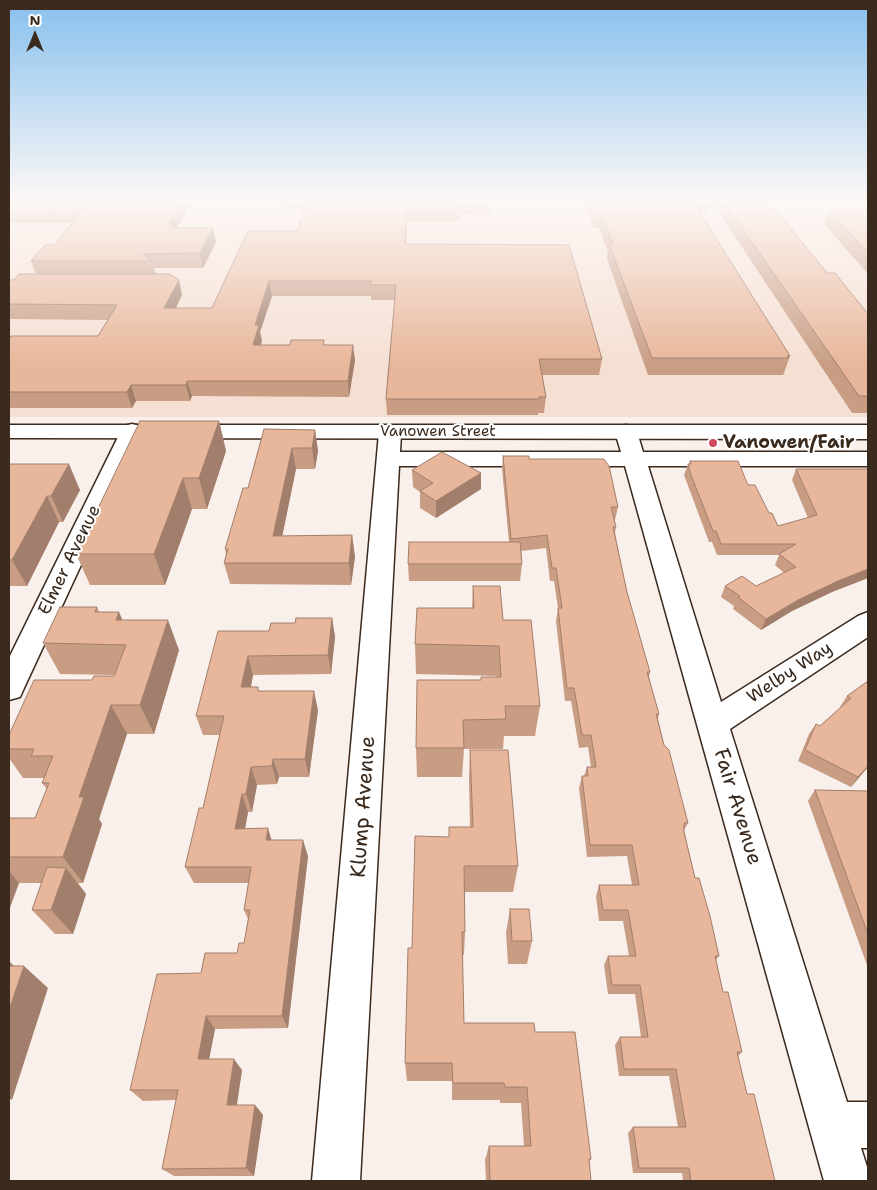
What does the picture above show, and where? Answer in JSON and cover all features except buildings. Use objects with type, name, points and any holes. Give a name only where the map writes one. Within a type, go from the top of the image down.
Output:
[{"type":"street","name":"Vanowen Street","points":[[9,431],[132,431],[389,446],[630,445],[868,432]]},
{"type":"street","name":"Elmer Avenue","points":[[9,688],[132,431]]},
{"type":"street","name":"Vanowen Street","points":[[630,445],[868,459]]},
{"type":"street","name":"Fair Avenue","points":[[630,445],[712,724],[850,1125],[848,1181]]},
{"type":"street","name":"Klump Avenue","points":[[336,1181],[389,446]]},
{"type":"street","name":"Welby Way","points":[[712,724],[868,623]]},
{"type":"shaded area","points":[[9,255],[868,255],[868,417],[9,417]]},
{"type":"place","name":"Vanowen/Fair","points":[[713,443]]}]
